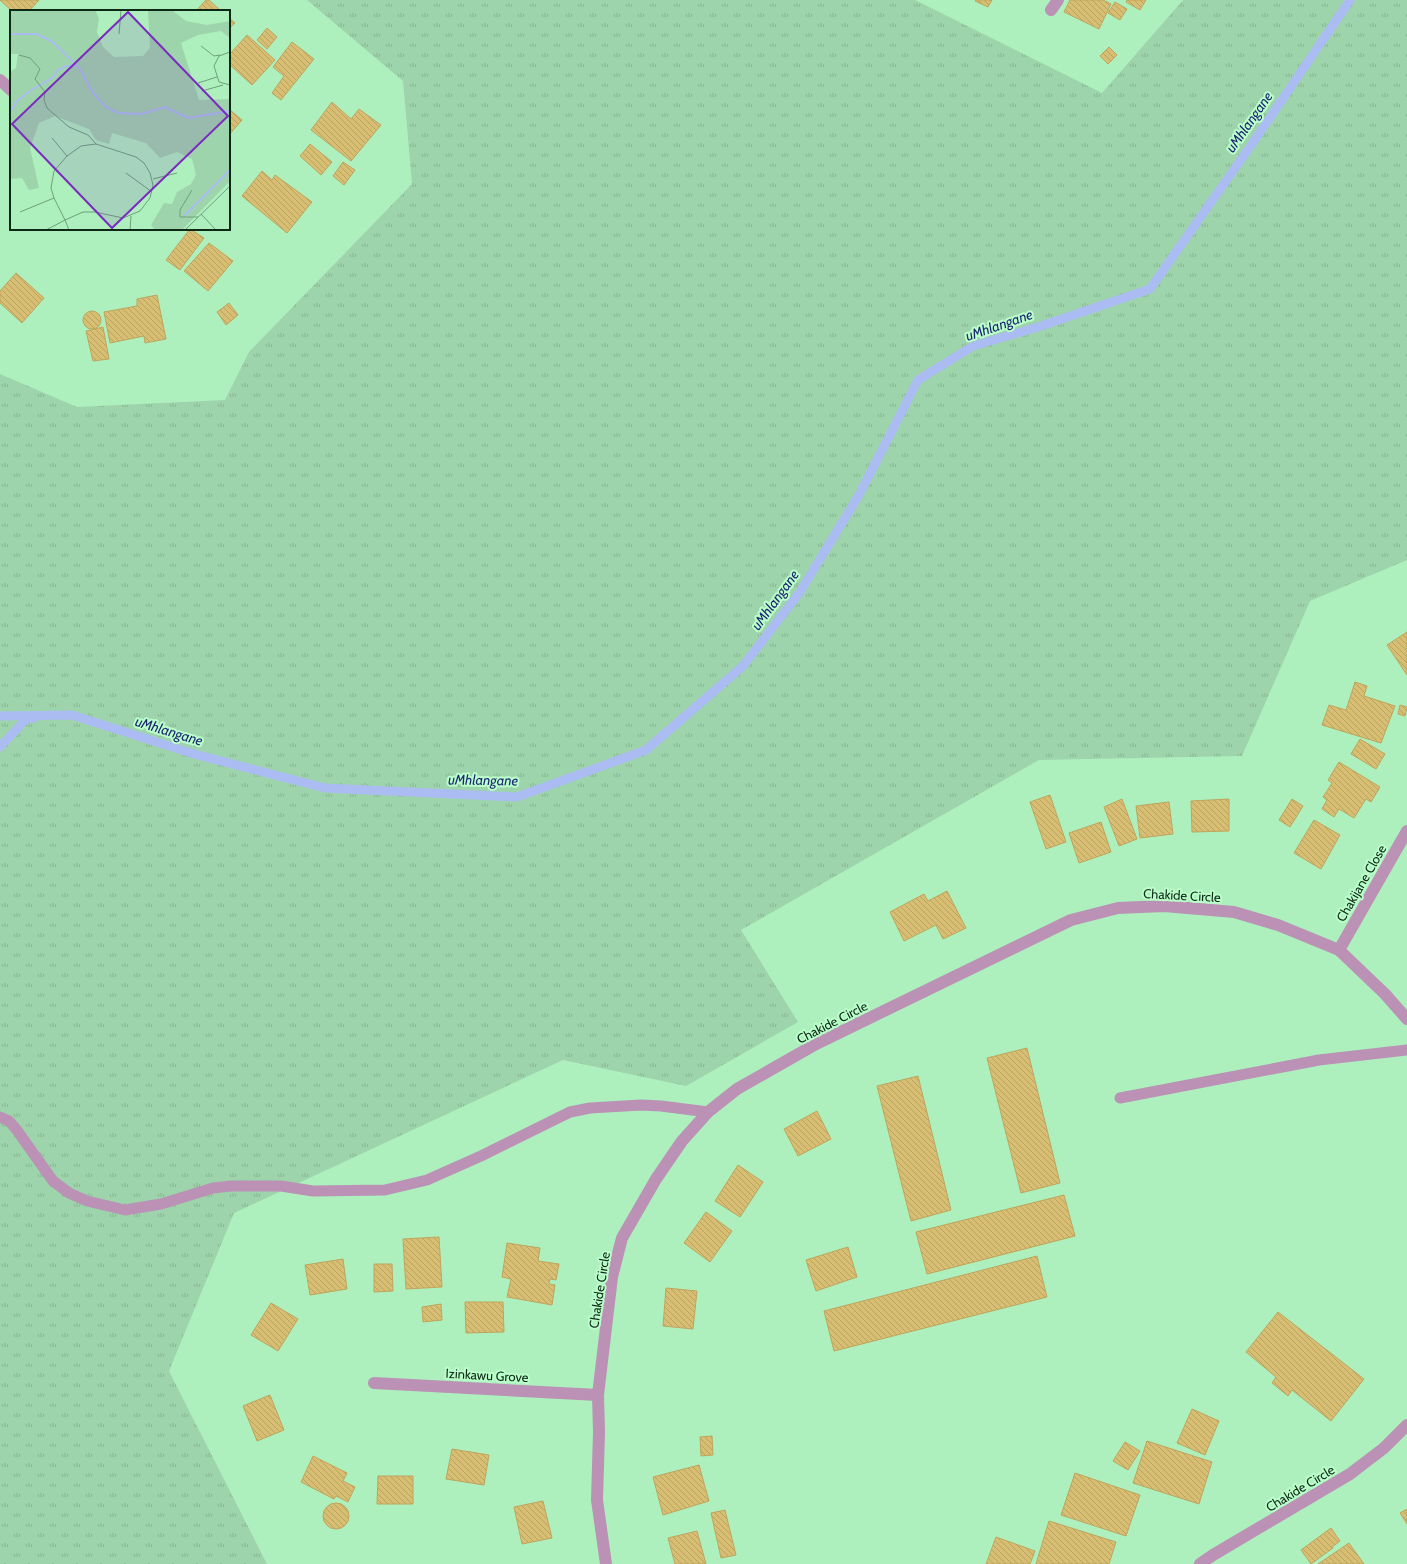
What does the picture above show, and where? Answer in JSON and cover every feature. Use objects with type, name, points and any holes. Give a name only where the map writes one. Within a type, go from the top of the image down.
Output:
[{"type":"street","points":[[0,80],[10,89]]},
{"type":"street","name":"Chakijane Close","points":[[1339,950],[1407,831]]},
{"type":"street","name":"Chakide Circle","points":[[606,1564],[597,1500],[599,1432],[598,1395],[612,1277],[622,1238],[660,1173],[682,1141],[708,1112],[737,1089],[816,1044],[1071,920],[1118,908],[1164,906],[1234,912],[1278,924],[1339,950],[1386,994],[1407,1020]]},
{"type":"street","name":"Izinkawu Grove","points":[[374,1383],[598,1395]]},
{"type":"street","name":"Chakide Circle","points":[[1200,1564],[1350,1474],[1384,1448],[1407,1425]]},
{"type":"lane","points":[[1120,1098],[1319,1060],[1407,1050]]},
{"type":"lane","points":[[0,1117],[9,1121],[16,1129],[53,1181],[70,1193],[87,1201],[125,1210],[161,1204],[213,1188],[231,1186],[281,1186],[313,1191],[384,1190],[427,1180],[481,1156],[564,1115],[590,1108],[616,1105],[641,1105],[708,1112]]},
{"type":"green space","points":[[307,0],[915,0],[1102,93],[1183,0],[1407,0],[1407,560],[1310,601],[1242,756],[1039,760],[741,930],[798,1022],[686,1086],[563,1060],[234,1213],[169,1371],[267,1564],[0,1564],[0,374],[77,407],[225,400],[249,352],[412,184],[403,81]]},
{"type":"building","points":[[0,0],[39,0],[30,10],[11,10]]},
{"type":"building","points":[[206,0],[209,0],[220,10],[197,10]]},
{"type":"building","points":[[992,0],[988,7],[975,1]]},
{"type":"building","points":[[1070,0],[1103,0],[1111,4],[1099,29],[1064,12]]},
{"type":"building","points":[[1127,0],[1146,0],[1140,10],[1126,2]]},
{"type":"building","points":[[1115,2],[1127,9],[1120,20],[1108,13]]},
{"type":"building","points":[[230,19],[235,23],[230,28]]},
{"type":"building","points":[[267,28],[277,37],[267,49],[257,40]]},
{"type":"building","points":[[247,35],[275,60],[252,85],[230,65],[230,54]]},
{"type":"building","points":[[292,42],[314,59],[281,100],[272,93],[284,76],[273,67]]},
{"type":"building","points":[[1109,47],[1117,55],[1108,64],[1100,56]]},
{"type":"building","points":[[332,102],[351,119],[359,109],[381,125],[351,161],[311,130]]},
{"type":"building","points":[[230,110],[242,120],[230,134]]},
{"type":"building","points":[[310,144],[332,162],[321,175],[300,156]]},
{"type":"building","points":[[343,162],[355,170],[344,185],[333,176]]},
{"type":"building","points":[[262,171],[272,180],[275,175],[312,202],[287,233],[242,196]]},
{"type":"building","points":[[189,230],[204,238],[180,270],[166,260]]},
{"type":"building","points":[[209,243],[233,261],[208,291],[184,271]]},
{"type":"building","points":[[16,273],[44,298],[22,323],[0,303],[0,291]]},
{"type":"building","points":[[157,295],[166,339],[145,343],[144,336],[110,343],[104,312],[137,306],[137,299]]},
{"type":"building","points":[[229,303],[238,315],[226,325],[217,312]]},
{"type":"building","points":[[88,311],[96,311],[101,316],[99,327],[96,329],[88,329],[83,324],[83,316]]},
{"type":"building","points":[[103,327],[109,359],[93,361],[86,331]]},
{"type":"building","points":[[1407,632],[1407,675],[1387,645]]},
{"type":"building","points":[[1355,682],[1367,686],[1364,696],[1395,706],[1381,743],[1322,725],[1329,705],[1346,710]]},
{"type":"building","points":[[1400,705],[1407,707],[1405,716],[1398,714]]},
{"type":"building","points":[[1360,739],[1385,754],[1376,769],[1351,754]]},
{"type":"building","points":[[1339,762],[1380,787],[1371,802],[1366,799],[1354,818],[1339,809],[1334,817],[1322,809],[1327,800],[1323,797],[1332,783],[1328,780]]},
{"type":"building","points":[[1050,795],[1066,842],[1046,849],[1030,802]]},
{"type":"building","points":[[1122,799],[1137,839],[1119,846],[1104,807]]},
{"type":"building","points":[[1229,799],[1229,831],[1192,832],[1191,801]]},
{"type":"building","points":[[1292,799],[1303,806],[1290,827],[1279,820]]},
{"type":"building","points":[[1169,802],[1173,834],[1140,838],[1136,806]]},
{"type":"building","points":[[1314,820],[1340,835],[1321,869],[1294,853]]},
{"type":"building","points":[[1101,822],[1111,852],[1079,863],[1069,833]]},
{"type":"building","points":[[947,891],[966,928],[943,939],[936,925],[904,941],[890,912],[924,894],[928,901]]},
{"type":"building","points":[[1027,1048],[1060,1183],[1021,1193],[987,1058]]},
{"type":"building","points":[[918,1076],[951,1210],[911,1221],[877,1086]]},
{"type":"building","points":[[817,1111],[831,1139],[798,1156],[784,1129]]},
{"type":"building","points":[[738,1165],[763,1182],[740,1217],[715,1201]]},
{"type":"building","points":[[1064,1195],[1075,1236],[927,1274],[916,1232]]},
{"type":"building","points":[[706,1212],[732,1231],[710,1262],[684,1243]]},
{"type":"building","points":[[439,1237],[442,1287],[406,1289],[403,1239]]},
{"type":"building","points":[[507,1243],[540,1248],[538,1261],[559,1264],[556,1280],[550,1279],[549,1284],[555,1285],[552,1305],[507,1297],[511,1279],[502,1277]]},
{"type":"building","points":[[848,1247],[857,1277],[816,1291],[806,1260]]},
{"type":"building","points":[[1037,1256],[1047,1297],[834,1351],[824,1311]]},
{"type":"building","points":[[343,1259],[347,1289],[310,1295],[305,1265]]},
{"type":"building","points":[[374,1264],[392,1264],[393,1291],[374,1292]]},
{"type":"building","points":[[666,1288],[697,1291],[693,1329],[663,1326]]},
{"type":"building","points":[[465,1302],[503,1302],[504,1332],[466,1333]]},
{"type":"building","points":[[271,1303],[298,1319],[278,1351],[251,1335]]},
{"type":"building","points":[[441,1304],[442,1320],[423,1322],[422,1307]]},
{"type":"building","points":[[1278,1312],[1364,1379],[1331,1421],[1292,1390],[1288,1396],[1272,1383],[1276,1377],[1246,1352]]},
{"type":"building","points":[[270,1395],[284,1430],[257,1441],[243,1406]]},
{"type":"building","points":[[1192,1409],[1219,1421],[1205,1455],[1177,1443]]},
{"type":"building","points":[[712,1436],[713,1455],[701,1456],[700,1437]]},
{"type":"building","points":[[1147,1441],[1212,1462],[1199,1504],[1133,1483]]},
{"type":"building","points":[[1125,1442],[1140,1451],[1128,1470],[1113,1461]]},
{"type":"building","points":[[452,1449],[489,1455],[484,1485],[446,1479]]},
{"type":"building","points":[[313,1456],[347,1473],[343,1481],[355,1487],[348,1502],[336,1496],[334,1499],[301,1482]]},
{"type":"building","points":[[699,1465],[709,1501],[663,1515],[653,1477]]},
{"type":"building","points":[[1075,1473],[1140,1495],[1126,1536],[1061,1515]]},
{"type":"building","points":[[378,1476],[413,1476],[413,1504],[377,1504]]},
{"type":"building","points":[[543,1501],[552,1538],[522,1544],[514,1507]]},
{"type":"building","points":[[336,1503],[345,1507],[349,1516],[345,1525],[336,1529],[327,1525],[323,1516],[327,1507]]},
{"type":"building","points":[[1407,1509],[1407,1524],[1400,1513]]},
{"type":"building","points":[[725,1510],[736,1555],[721,1558],[711,1513]]},
{"type":"building","points":[[1049,1521],[1116,1542],[1109,1564],[1036,1564]]},
{"type":"building","points":[[1331,1528],[1340,1541],[1311,1564],[1301,1550]]},
{"type":"building","points":[[697,1531],[706,1564],[675,1564],[668,1538]]},
{"type":"building","points":[[996,1537],[1035,1551],[1030,1564],[986,1564]]},
{"type":"building","points":[[1349,1543],[1364,1564],[1318,1564]]},
{"type":"waterway","name":"uMhlangane","points":[[0,716],[72,715],[194,754],[325,788],[517,797],[646,750],[743,666],[800,592],[859,495],[918,380],[973,346],[1038,327],[1150,289],[1254,141],[1350,0]]},
{"type":"waterway","points":[[0,747],[26,719],[34,718]]}]
